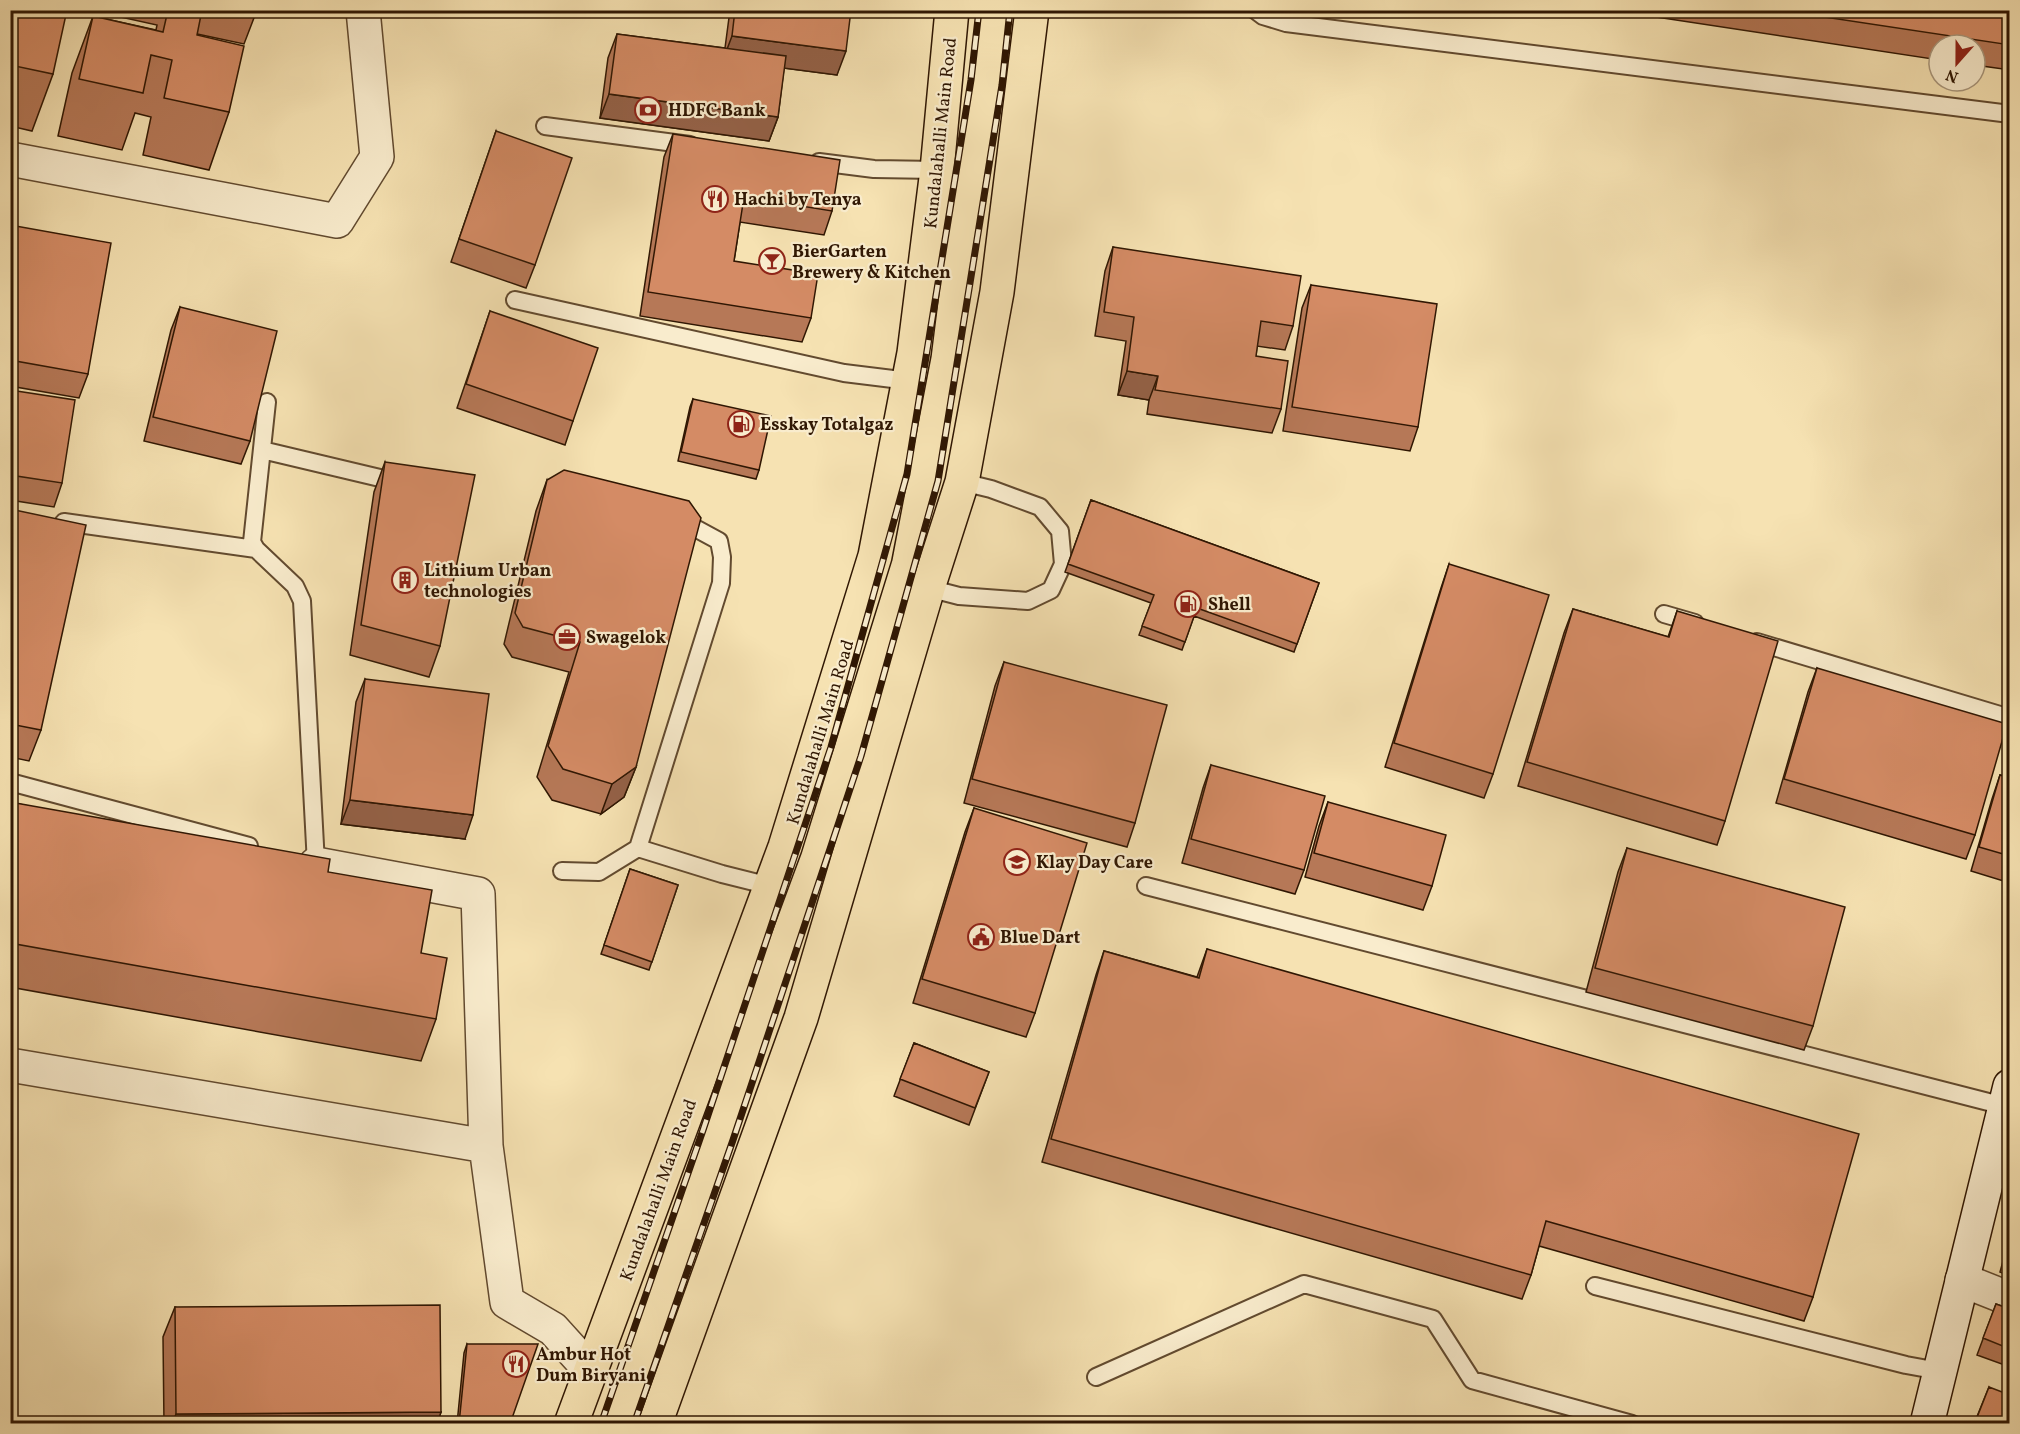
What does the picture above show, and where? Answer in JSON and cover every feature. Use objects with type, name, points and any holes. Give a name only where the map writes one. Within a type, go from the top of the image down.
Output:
[{"type":"main road","name":"Kundalahalli Main Road","points":[[571,1424],[784,847],[875,556],[914,353],[937,170],[952,10]]},
{"type":"main road","points":[[655,1424],[801,1018],[928,588],[962,482],[997,292],[1032,10]]},
{"type":"street","points":[[10,159],[337,221],[377,157],[363,10]]},
{"type":"street","points":[[305,861],[478,894],[486,1146],[507,1302],[553,1329],[591,1371]]},
{"type":"street","points":[[10,1065],[486,1146]]},
{"type":"street","points":[[1927,1424],[2008,1092]]},
{"type":"street","points":[[1962,1280],[2010,1299]]},
{"type":"lane","points":[[1255,10],[1263,16],[1286,23],[2010,114]]},
{"type":"lane","points":[[545,126],[707,147]]},
{"type":"lane","points":[[800,159],[874,169],[937,170]]},
{"type":"lane","points":[[515,300],[844,373],[909,381]]},
{"type":"lane","points":[[267,402],[252,542],[256,549],[295,585],[302,601],[305,861]]},
{"type":"lane","points":[[262,450],[418,486]]},
{"type":"lane","points":[[928,588],[959,596],[1028,601],[1051,590],[1063,564],[1060,531],[1040,507],[991,489],[962,482]]},
{"type":"lane","points":[[44,519],[256,549]]},
{"type":"lane","points":[[562,871],[599,872],[638,848],[721,583],[722,556],[719,540],[695,528],[662,520]]},
{"type":"lane","points":[[1664,614],[1709,627]]},
{"type":"lane","points":[[1742,637],[2010,718]]},
{"type":"lane","points":[[10,782],[259,849]]},
{"type":"lane","points":[[638,848],[770,886]]},
{"type":"lane","points":[[1146,886],[2008,1092]]},
{"type":"lane","points":[[1096,1377],[1304,1284],[1433,1319],[1472,1380],[1632,1424]]},
{"type":"lane","points":[[1595,1286],[1894,1362],[1940,1371]]},
{"type":"building","points":[[10,10],[67,10],[53,74],[10,65]]},
{"type":"building","points":[[168,10],[202,10],[197,35],[244,46],[229,112],[164,98],[172,60],[151,55],[143,93],[79,79],[93,16],[163,32]]},
{"type":"building","points":[[735,10],[851,10],[846,51],[732,36]]},
{"type":"building","points":[[1778,10],[2010,10],[2010,45],[1987,42],[1987,33],[1930,33]]},
{"type":"building","points":[[617,34],[786,56],[778,117],[609,94]]},
{"type":"building","points":[[496,131],[572,158],[535,265],[459,239]]},
{"type":"building","points":[[673,134],[840,160],[832,211],[744,197],[734,261],[818,274],[811,318],[648,292]]},
{"type":"building","points":[[10,225],[111,243],[88,374],[10,360]]},
{"type":"building","points":[[1113,247],[1301,276],[1293,326],[1261,321],[1256,356],[1288,361],[1281,409],[1155,390],[1158,376],[1127,371],[1134,317],[1104,312]]},
{"type":"building","points":[[1311,285],[1437,304],[1418,427],[1292,407]]},
{"type":"building","points":[[180,307],[277,331],[250,441],[153,417]]},
{"type":"building","points":[[490,311],[598,348],[573,421],[466,384]]},
{"type":"building","points":[[10,390],[75,400],[62,483],[10,475]]},
{"type":"building","points":[[693,399],[771,416],[759,470],[681,452]]},
{"type":"building","name":"Lithium Urban technologies","points":[[385,462],[475,475],[440,646],[361,625]]},
{"type":"building","points":[[564,470],[689,501],[701,518],[636,767],[612,784],[563,769],[548,746],[580,642],[523,627],[515,613],[547,480]]},
{"type":"building","points":[[1091,500],[1319,583],[1297,644],[1197,608],[1185,642],[1142,626],[1154,595],[1068,564]]},
{"type":"building","points":[[10,509],[86,525],[41,730],[10,724]]},
{"type":"building","points":[[1449,564],[1549,595],[1493,774],[1394,743]]},
{"type":"building","points":[[1573,609],[1669,637],[1677,611],[1778,641],[1725,821],[1527,762]]},
{"type":"building","points":[[1004,662],[1167,705],[1135,823],[972,779]]},
{"type":"building","points":[[1817,668],[2007,724],[1975,835],[1784,779]]},
{"type":"building","points":[[365,679],[489,694],[473,815],[350,800]]},
{"type":"building","points":[[1211,765],[1325,796],[1304,870],[1191,839]]},
{"type":"building","points":[[2000,775],[2010,778],[2010,856],[1979,847]]},
{"type":"building","points":[[10,802],[330,859],[328,872],[432,890],[421,953],[447,958],[436,1019],[10,943]]},
{"type":"building","points":[[1328,802],[1446,835],[1432,886],[1314,853]]},
{"type":"building","points":[[974,808],[1087,843],[1035,1013],[922,979]]},
{"type":"building","points":[[1627,848],[1845,907],[1813,1026],[1595,968]]},
{"type":"building","points":[[630,869],[678,885],[652,962],[604,945]]},
{"type":"building","points":[[1207,949],[1859,1134],[1813,1297],[1546,1221],[1531,1275],[1051,1139],[1104,951],[1199,978]]},
{"type":"building","points":[[914,1043],[989,1072],[975,1108],[900,1079]]},
{"type":"building","points":[[2010,1242],[2010,1257],[2006,1256]]},
{"type":"building","points":[[1996,1304],[2010,1309],[2010,1349],[1983,1338]]},
{"type":"building","points":[[440,1305],[441,1412],[176,1414],[175,1307]]},
{"type":"building","points":[[467,1344],[538,1344],[510,1424],[459,1424]]},
{"type":"building","points":[[1989,1387],[2010,1395],[2010,1424],[1984,1424],[1976,1420]]},
{"type":"railway","points":[[601,1424],[703,1130],[831,747],[907,474],[971,80],[979,10]]},
{"type":"railway","points":[[634,1424],[733,1140],[861,756],[938,481],[1002,85],[1010,10]]},
{"type":"place","name":"HDFC Bank","points":[[648,110]]},
{"type":"place","name":"Hachi by Tenya","points":[[715,199]]},
{"type":"place","name":"BierGarten Brewery & Kitchen","points":[[772,261]]},
{"type":"place","name":"Esskay Totalgaz","points":[[741,424]]},
{"type":"place","name":"Lithium Urban technologies","points":[[405,580]]},
{"type":"place","name":"Shell","points":[[1188,604]]},
{"type":"place","name":"Swagelok","points":[[567,637]]},
{"type":"place","name":"Klay Day Care","points":[[1017,862]]},
{"type":"place","name":"Blue Dart","points":[[981,937]]},
{"type":"place","name":"Ambur Hot Dum Biryani","points":[[516,1364]]}]
